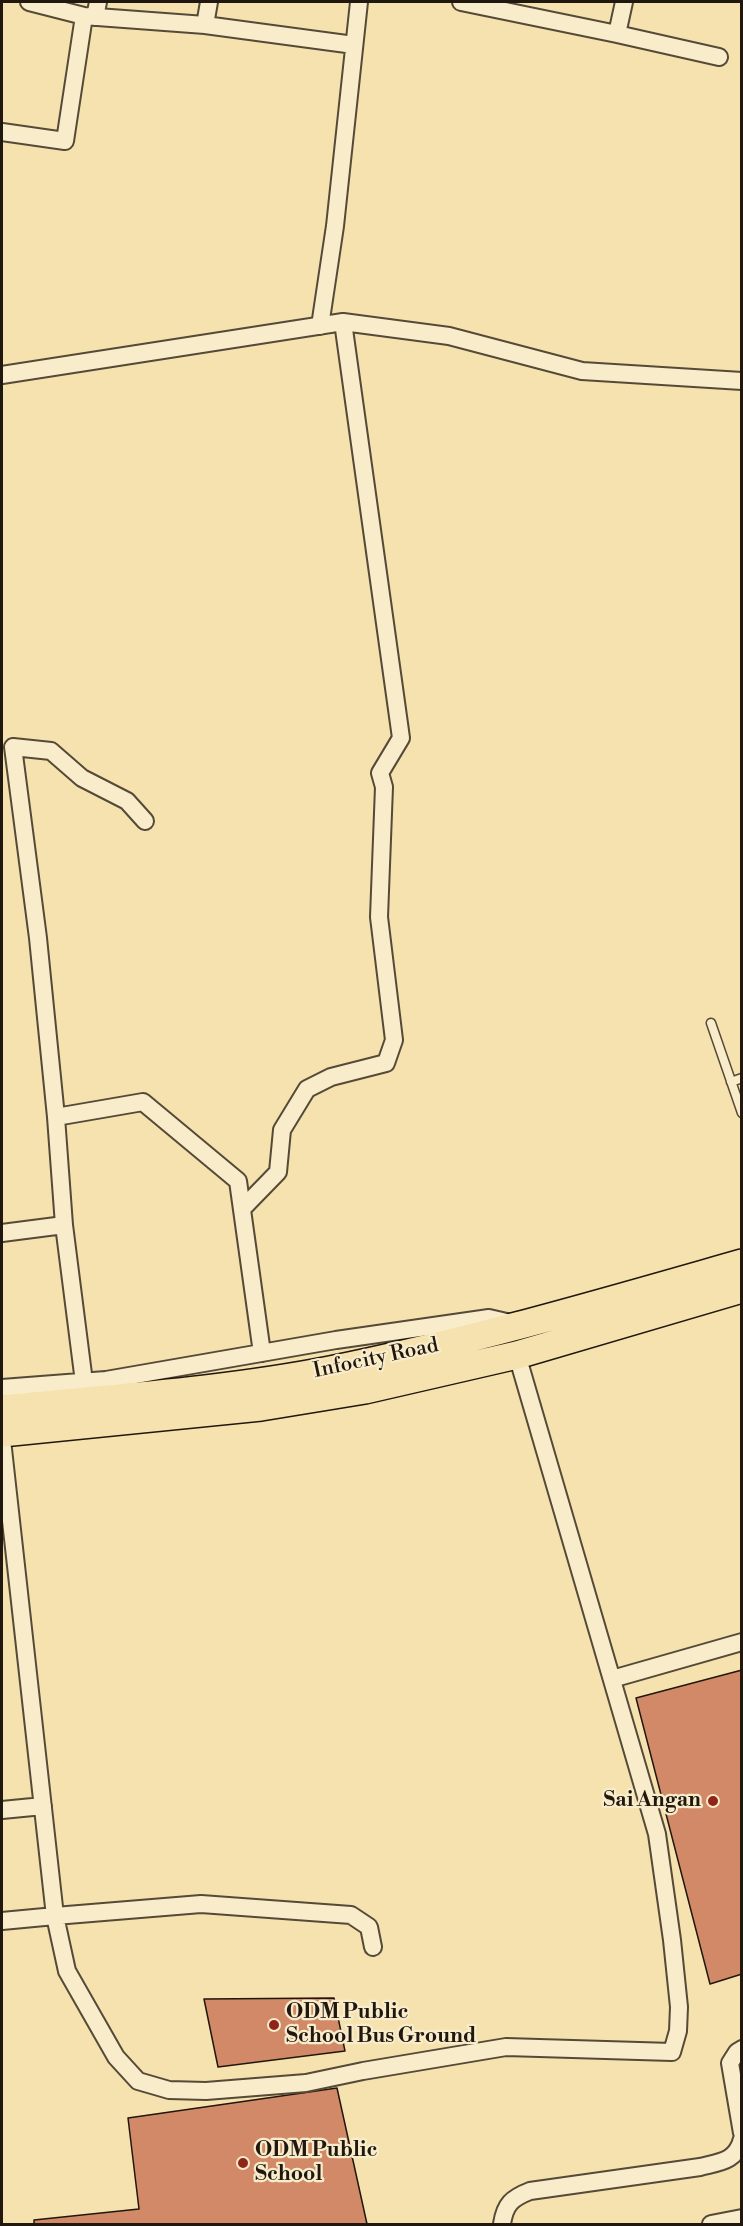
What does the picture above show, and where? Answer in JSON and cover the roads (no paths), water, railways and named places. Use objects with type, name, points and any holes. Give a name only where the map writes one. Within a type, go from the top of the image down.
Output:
[{"type":"main road","name":"Infocity Road","points":[[2,1409],[164,1405],[261,1407],[365,1390],[517,1355],[704,1287],[741,1263]]},
{"type":"main road","name":"Infocity Road","points":[[2,1433],[164,1405],[274,1379],[329,1370],[522,1325],[704,1287],[741,1289]]},
{"type":"street","points":[[29,2],[354,45]]},
{"type":"street","points":[[205,25],[209,2]]},
{"type":"street","points":[[320,326],[335,226],[359,2]]},
{"type":"street","points":[[461,2],[719,57]]},
{"type":"street","points":[[617,34],[624,2]]},
{"type":"street","points":[[2,132],[65,141],[92,12]]},
{"type":"street","points":[[242,1209],[278,1172],[282,1130],[307,1089],[331,1077],[386,1063],[394,1040],[379,917],[384,787],[380,773],[401,738],[343,322]]},
{"type":"street","points":[[2,375],[343,322],[449,336],[582,371],[741,381]]},
{"type":"street","points":[[84,1382],[64,1225],[38,938],[13,747],[51,751],[82,778],[128,801],[145,821]]},
{"type":"street","points":[[56,1117],[143,1102],[238,1181],[262,1353]]},
{"type":"street","points":[[2,1233],[64,1225]]},
{"type":"street","points":[[2,1388],[106,1380],[336,1340],[489,1318],[522,1325]]},
{"type":"street","points":[[2,1440],[55,1916],[67,1971],[116,2058],[138,2081],[169,2090],[206,2091],[306,2083],[506,2047],[672,2052],[678,2031],[679,2007],[657,1834],[517,1355]]},
{"type":"street","points":[[612,1680],[741,1642]]},
{"type":"street","points":[[2,1810],[43,1806]]},
{"type":"street","points":[[2,1920],[201,1904],[351,1915],[369,1927],[373,1947]]},
{"type":"street","points":[[741,2049],[736,2052],[730,2063],[741,2133]]},
{"type":"street","points":[[502,2224],[504,2213],[514,2197],[530,2191],[700,2168],[727,2160],[739,2150],[741,2139]]},
{"type":"street","points":[[711,2224],[741,2218]]},
{"type":"lane","points":[[711,1023],[741,1113]]},
{"type":"lane","points":[[731,1082],[741,1078]]},
{"type":"place","name":"Sai Angan","points":[[713,1801]]},
{"type":"place","name":"ODM Public School Bus Ground","points":[[274,2025]]},
{"type":"place","name":"ODM Public School","points":[[243,2163]]}]
